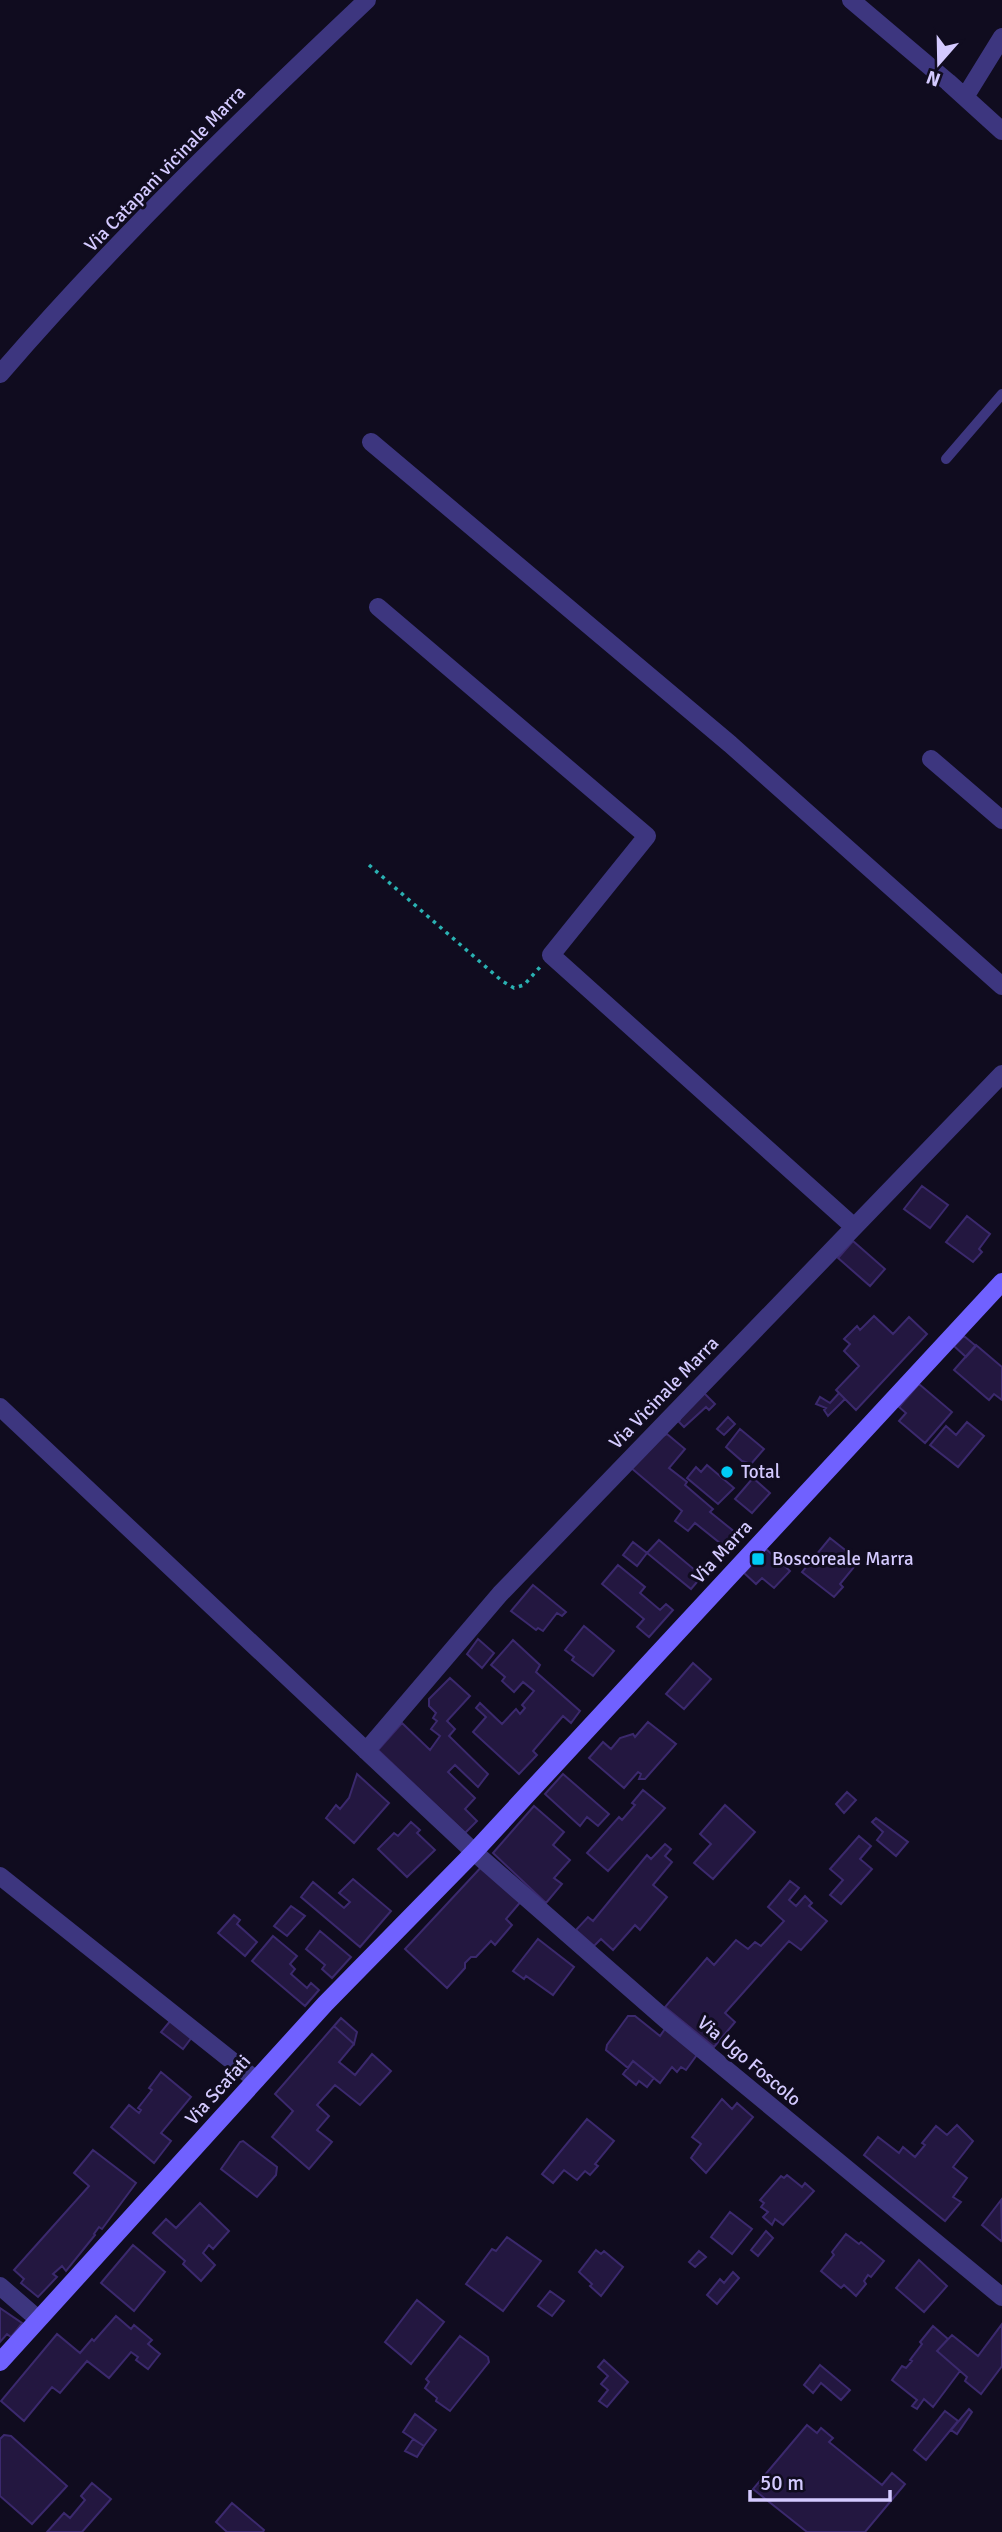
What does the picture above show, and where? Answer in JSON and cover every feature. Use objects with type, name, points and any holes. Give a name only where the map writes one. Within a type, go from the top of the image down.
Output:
[{"type":"main road","name":"Via Marra","points":[[474,1852],[1002,1282]]},
{"type":"main road","name":"Via Scafati","points":[[0,2362],[325,2004],[474,1852]]},
{"type":"street","name":"Via Catapani vicinale Marra","points":[[0,374],[45,322],[230,130],[368,0]]},
{"type":"street","points":[[851,0],[1002,131]]},
{"type":"street","points":[[965,97],[1002,37]]},
{"type":"street","points":[[371,442],[730,744],[1002,986]]},
{"type":"street","points":[[379,607],[648,836],[551,955],[853,1226]]},
{"type":"street","points":[[931,759],[1002,820]]},
{"type":"street","name":"Via Vicinale Marra","points":[[366,1751],[500,1594],[1002,1074]]},
{"type":"street","name":"Via Ugo Foscolo","points":[[0,1407],[474,1852],[676,2028],[1002,2297]]},
{"type":"street","points":[[0,1876],[256,2080]]},
{"type":"street","points":[[0,2286],[38,2319]]},
{"type":"lane","points":[[946,459],[1002,394]]},
{"type":"path","points":[[369,865],[502,981],[514,988],[524,985],[551,955]]},
{"type":"building","points":[[922,1186],[948,1205],[930,1228],[904,1209]]},
{"type":"building","points":[[967,1216],[990,1234],[979,1249],[982,1252],[973,1262],[946,1242]]},
{"type":"building","points":[[853,1241],[885,1269],[870,1286],[838,1258]]},
{"type":"building","points":[[874,1316],[893,1334],[909,1317],[927,1334],[856,1410],[836,1390],[859,1366],[844,1351],[850,1344],[844,1339],[857,1326],[860,1330]]},
{"type":"building","points":[[964,1336],[976,1346],[966,1357],[954,1346]]},
{"type":"building","points":[[976,1345],[1002,1367],[1002,1400],[994,1394],[989,1400],[954,1370]]},
{"type":"building","points":[[919,1384],[952,1412],[925,1443],[899,1421],[906,1413],[899,1407]]},
{"type":"building","points":[[703,1392],[715,1404],[709,1410],[706,1407],[684,1427],[679,1422],[683,1412]]},
{"type":"building","points":[[839,1393],[845,1399],[828,1416],[824,1410],[826,1408],[816,1404],[820,1397],[830,1403]]},
{"type":"building","points":[[728,1417],[735,1424],[724,1435],[717,1429]]},
{"type":"building","points":[[967,1422],[984,1436],[958,1467],[930,1445],[946,1426],[956,1435]]},
{"type":"building","points":[[740,1429],[764,1449],[751,1464],[742,1461],[726,1447]]},
{"type":"building","points":[[667,1434],[685,1449],[669,1468],[713,1509],[710,1512],[736,1533],[725,1547],[695,1523],[688,1531],[675,1521],[682,1511],[630,1467],[656,1439]]},
{"type":"building","points":[[707,1465],[734,1488],[718,1504],[687,1478],[696,1467],[701,1472]]},
{"type":"building","points":[[753,1478],[770,1493],[752,1513],[735,1499]]},
{"type":"building","points":[[830,1538],[859,1561],[840,1584],[843,1587],[834,1597],[802,1572]]},
{"type":"building","points":[[659,1540],[702,1576],[691,1589],[647,1553]]},
{"type":"building","points":[[633,1542],[647,1553],[637,1566],[623,1555]]},
{"type":"building","points":[[766,1549],[790,1571],[774,1588],[762,1578],[756,1584],[744,1573]]},
{"type":"building","points":[[618,1565],[645,1587],[640,1593],[660,1610],[666,1604],[673,1610],[649,1637],[637,1627],[644,1619],[602,1584]]},
{"type":"building","points":[[533,1585],[566,1612],[562,1616],[557,1613],[543,1631],[538,1628],[536,1630],[511,1611]]},
{"type":"building","points":[[584,1626],[614,1651],[593,1676],[572,1660],[574,1657],[565,1650]]},
{"type":"building","points":[[478,1639],[494,1653],[482,1668],[467,1654]]},
{"type":"building","points":[[513,1640],[540,1665],[536,1672],[580,1711],[571,1723],[563,1716],[533,1751],[537,1755],[519,1774],[473,1732],[486,1717],[476,1708],[480,1703],[502,1724],[516,1709],[520,1714],[525,1708],[522,1705],[534,1691],[523,1682],[514,1692],[502,1681],[505,1677],[491,1665]]},
{"type":"building","points":[[693,1663],[711,1679],[684,1709],[666,1694]]},
{"type":"building","points":[[450,1678],[470,1696],[447,1721],[455,1729],[449,1736],[488,1774],[478,1787],[455,1765],[448,1772],[475,1798],[465,1809],[477,1821],[465,1833],[378,1750],[402,1723],[430,1750],[440,1736],[431,1729],[437,1721],[433,1718],[436,1713],[429,1706],[429,1699]]},
{"type":"building","points":[[648,1722],[676,1744],[645,1779],[639,1779],[641,1774],[638,1772],[624,1788],[589,1758],[603,1742],[611,1749],[620,1738],[633,1734],[635,1737]]},
{"type":"building","points":[[357,1774],[389,1803],[354,1843],[326,1818],[336,1805],[340,1809],[349,1798]]},
{"type":"building","points":[[563,1774],[609,1814],[598,1826],[587,1817],[580,1826],[545,1794]]},
{"type":"building","points":[[643,1790],[665,1808],[608,1871],[587,1853],[619,1817],[622,1820]]},
{"type":"building","points":[[847,1792],[856,1800],[844,1813],[836,1804]]},
{"type":"building","points":[[725,1805],[755,1832],[713,1879],[694,1863],[711,1844],[700,1834]]},
{"type":"building","points":[[534,1806],[564,1832],[553,1845],[570,1860],[554,1878],[562,1884],[546,1903],[493,1853]]},
{"type":"building","points":[[876,1818],[908,1842],[896,1856],[877,1840],[883,1832],[872,1822]]},
{"type":"building","points":[[411,1822],[420,1830],[417,1833],[435,1850],[407,1877],[378,1849],[394,1833],[398,1836]]},
{"type":"building","points":[[859,1836],[871,1846],[860,1859],[872,1869],[841,1904],[830,1895],[843,1880],[830,1869]]},
{"type":"building","points":[[665,1844],[671,1849],[665,1856],[672,1862],[653,1885],[667,1897],[640,1930],[635,1925],[613,1950],[601,1939],[594,1946],[576,1930],[588,1917],[593,1921],[647,1855],[651,1859]]},
{"type":"building","points":[[485,1863],[523,1899],[506,1919],[512,1925],[495,1945],[491,1941],[476,1957],[471,1957],[447,1988],[405,1949]]},
{"type":"building","points":[[353,1879],[391,1911],[360,1947],[301,1897],[313,1882],[344,1908],[350,1902],[339,1893]]},
{"type":"building","points":[[790,1881],[799,1888],[789,1900],[796,1906],[805,1896],[812,1903],[809,1906],[827,1921],[801,1950],[789,1941],[725,2013],[735,2022],[714,2047],[665,2007],[707,1958],[714,1965],[736,1940],[748,1949],[755,1942],[761,1946],[784,1921],[768,1907]]},
{"type":"building","points":[[291,1906],[305,1916],[287,1936],[274,1926]]},
{"type":"building","points":[[234,1915],[240,1920],[237,1924],[257,1942],[245,1956],[218,1933]]},
{"type":"building","points":[[320,1931],[351,1957],[332,1978],[322,1969],[325,1965],[306,1949]]},
{"type":"building","points":[[273,1936],[297,1956],[290,1964],[295,1969],[291,1974],[307,1988],[311,1983],[319,1990],[305,2006],[252,1961]]},
{"type":"building","points":[[538,1939],[574,1967],[553,1995],[526,1976],[524,1979],[513,1971]]},
{"type":"building","points":[[628,2016],[635,2016],[660,2036],[667,2026],[699,2052],[686,2070],[681,2067],[677,2072],[672,2067],[660,2083],[633,2061],[628,2068],[606,2050]]},
{"type":"building","points":[[341,2018],[357,2032],[354,2044],[334,2026]]},
{"type":"building","points":[[171,2020],[192,2037],[183,2049],[161,2032]]},
{"type":"building","points":[[334,2026],[354,2044],[339,2062],[355,2075],[372,2054],[391,2071],[360,2105],[335,2085],[317,2105],[329,2116],[317,2130],[332,2142],[309,2169],[272,2137],[293,2111],[275,2094]]},
{"type":"building","points":[[633,2061],[654,2078],[647,2087],[639,2081],[636,2085],[623,2074]]},
{"type":"building","points":[[161,2072],[191,2097],[161,2133],[171,2141],[154,2163],[111,2127],[129,2105],[139,2113],[141,2110],[138,2108],[152,2090],[149,2088]]},
{"type":"building","points":[[722,2099],[732,2109],[737,2103],[753,2117],[706,2173],[691,2158],[701,2144],[692,2137]]},
{"type":"building","points":[[587,2119],[614,2141],[595,2164],[598,2166],[590,2175],[585,2171],[577,2180],[564,2170],[553,2183],[542,2174]]},
{"type":"building","points":[[957,2125],[973,2141],[953,2167],[967,2178],[953,2197],[961,2202],[945,2221],[864,2155],[878,2137],[899,2153],[903,2147],[915,2157],[936,2126],[947,2135]]},
{"type":"building","points":[[243,2141],[277,2167],[276,2175],[257,2197],[221,2169]]},
{"type":"building","points":[[93,2150],[136,2183],[66,2271],[62,2266],[53,2274],[57,2277],[38,2297],[21,2283],[24,2279],[14,2270],[89,2186],[74,2173]]},
{"type":"building","points":[[787,2175],[802,2187],[805,2183],[814,2191],[783,2225],[775,2219],[772,2225],[763,2217],[768,2212],[761,2207],[764,2203],[760,2200],[781,2176],[784,2178]]},
{"type":"building","points":[[1001,2200],[1002,2239],[1001,2241],[982,2225]]},
{"type":"building","points":[[200,2203],[229,2231],[213,2249],[209,2245],[203,2253],[215,2265],[201,2281],[183,2264],[185,2261],[153,2233],[166,2219],[176,2228]]},
{"type":"building","points":[[730,2212],[752,2229],[732,2254],[711,2237]]},
{"type":"building","points":[[766,2231],[773,2238],[758,2256],[751,2250]]},
{"type":"building","points":[[846,2234],[859,2244],[861,2242],[884,2261],[871,2277],[868,2275],[864,2281],[866,2284],[856,2296],[844,2285],[841,2288],[821,2271]]},
{"type":"building","points":[[507,2237],[541,2261],[503,2311],[466,2284],[492,2249],[496,2251]]},
{"type":"building","points":[[133,2245],[165,2272],[134,2311],[101,2283]]},
{"type":"building","points":[[596,2250],[601,2254],[604,2251],[623,2267],[601,2296],[579,2272]]},
{"type":"building","points":[[699,2251],[706,2257],[695,2267],[689,2262]]},
{"type":"building","points":[[919,2260],[947,2286],[924,2312],[896,2288]]},
{"type":"building","points":[[733,2272],[739,2278],[717,2304],[707,2295],[720,2279],[724,2283]]},
{"type":"building","points":[[550,2291],[564,2301],[552,2316],[538,2306]]},
{"type":"building","points":[[417,2300],[444,2322],[411,2364],[385,2342]]},
{"type":"building","points":[[0,2308],[22,2323],[11,2337],[7,2334],[0,2342]]},
{"type":"building","points":[[116,2316],[131,2329],[134,2325],[152,2340],[148,2344],[160,2354],[148,2369],[136,2360],[138,2357],[131,2352],[109,2378],[87,2361],[60,2393],[52,2387],[24,2421],[1,2401],[57,2334],[80,2353]]},
{"type":"building","points":[[1002,2324],[1002,2366],[981,2394],[965,2381],[967,2377],[937,2351],[952,2335],[978,2356]]},
{"type":"building","points":[[933,2326],[948,2339],[937,2351],[960,2371],[933,2407],[924,2399],[917,2409],[912,2406],[917,2400],[892,2380],[902,2366],[906,2368],[912,2361],[910,2360],[922,2344],[920,2342]]},
{"type":"building","points":[[460,2336],[488,2357],[489,2362],[450,2411],[436,2401],[437,2398],[425,2388],[429,2382],[426,2379]]},
{"type":"building","points":[[604,2360],[628,2382],[607,2407],[599,2401],[608,2390],[601,2384],[608,2376],[598,2367]]},
{"type":"building","points":[[820,2365],[850,2390],[841,2400],[821,2383],[813,2393],[804,2385]]},
{"type":"building","points":[[969,2409],[972,2412],[957,2434],[951,2430]]},
{"type":"building","points":[[945,2411],[958,2421],[926,2460],[914,2450]]},
{"type":"building","points":[[415,2414],[436,2430],[424,2446],[403,2432]]},
{"type":"building","points":[[807,2425],[817,2433],[821,2428],[833,2438],[829,2442],[882,2485],[892,2473],[905,2484],[865,2532],[807,2532],[753,2489]]},
{"type":"building","points":[[4,2435],[11,2436],[67,2486],[32,2524],[0,2496],[0,2439]]},
{"type":"building","points":[[413,2439],[424,2446],[417,2457],[405,2451]]},
{"type":"building","points":[[92,2483],[111,2499],[82,2532],[47,2532],[64,2513],[70,2518],[85,2500],[81,2496]]},
{"type":"building","points":[[232,2503],[264,2530],[263,2532],[227,2532],[216,2522]]},
{"type":"place","name":"Total","points":[[727,1472]]},
{"type":"place","name":"Boscoreale Marra","points":[[758,1559]]}]
